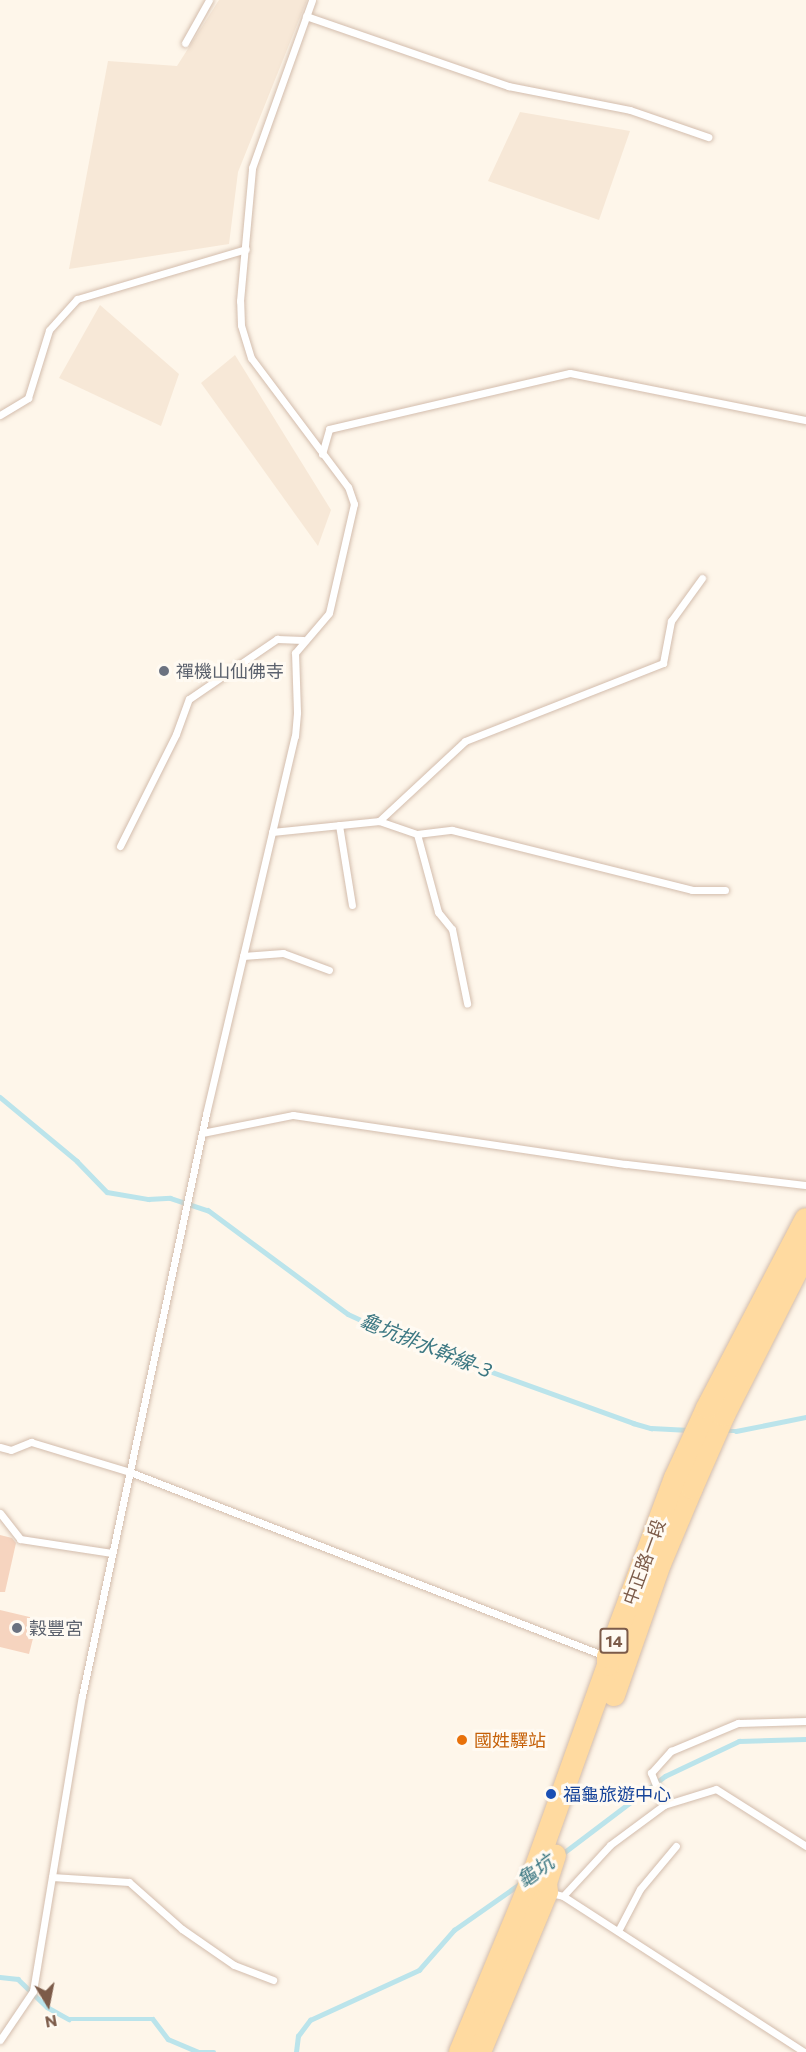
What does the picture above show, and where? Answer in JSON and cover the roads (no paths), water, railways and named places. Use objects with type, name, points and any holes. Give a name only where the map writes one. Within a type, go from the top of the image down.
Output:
[{"type":"main road","name":"中正路一段","points":[[480,2052],[546,1889],[552,1843],[608,1665],[616,1660],[660,1564],[707,1430],[806,1219]]},
{"type":"main road","name":"中正路一段","points":[[707,1430],[806,1253]]},
{"type":"main road","name":"中正路一段","points":[[460,2052],[546,1889]]},
{"type":"lane","points":[[186,43],[209,0]]},
{"type":"lane","points":[[0,2040],[33,1991],[82,1696],[202,1133],[295,736],[297,712],[295,653],[303,640],[321,625],[329,613],[354,504],[348,487],[251,358],[241,325],[240,302],[252,168],[312,0]]},
{"type":"lane","points":[[306,15],[508,86],[630,110],[708,137]]},
{"type":"lane","points":[[0,415],[28,398],[49,330],[77,299],[246,249]]},
{"type":"lane","points":[[322,454],[329,429],[570,373],[806,420]]},
{"type":"lane","points":[[379,821],[465,741],[663,663],[671,621],[702,578]]},
{"type":"lane","points":[[120,846],[176,734],[189,699],[277,639],[303,640]]},
{"type":"lane","points":[[272,832],[379,821],[417,834],[452,830],[692,890],[724,890]]},
{"type":"lane","points":[[339,825],[352,905]]},
{"type":"lane","points":[[417,834],[438,912],[452,929],[468,1004]]},
{"type":"lane","points":[[243,956],[283,953],[329,970]]},
{"type":"lane","points":[[202,1133],[293,1115],[626,1164],[806,1185]]},
{"type":"lane","points":[[0,1448],[11,1450],[31,1442],[130,1472],[616,1660]]},
{"type":"lane","points":[[0,1513],[20,1539],[112,1553]]},
{"type":"lane","points":[[664,1805],[651,1773],[671,1751],[738,1723],[806,1721]]},
{"type":"lane","points":[[804,2052],[618,1931],[546,1889],[664,1805],[716,1789],[806,1846]]},
{"type":"lane","points":[[618,1931],[640,1890],[675,1846]]},
{"type":"lane","points":[[52,1877],[129,1882],[182,1929],[234,1965],[273,1980]]},
{"type":"waterway","name":"龜坑排水幹線-3","points":[[0,1097],[77,1161],[107,1192],[148,1199],[170,1198],[208,1210],[348,1314],[404,1340],[633,1423],[651,1428],[689,1430]]},
{"type":"waterway","name":"龜坑排水幹線-3","points":[[725,1431],[736,1431],[806,1417]]},
{"type":"waterway","name":"龜坑","points":[[562,1854],[665,1776],[739,1741],[806,1739]]},
{"type":"waterway","name":"龜坑","points":[[296,2052],[298,2036],[310,2020],[419,1970],[454,1930],[521,1883]]},
{"type":"waterway","points":[[0,1977],[18,1979],[47,2007],[69,2019],[153,2019],[168,2039],[198,2052],[214,2052]]},
{"type":"place","name":"禪機山仙佛寺","points":[[164,671]]},
{"type":"place","name":"穀豐宮","points":[[17,1628]]},
{"type":"place","name":"國姓驛站","points":[[462,1740]]},
{"type":"place","name":"福龜旅遊中心","points":[[551,1794]]}]
